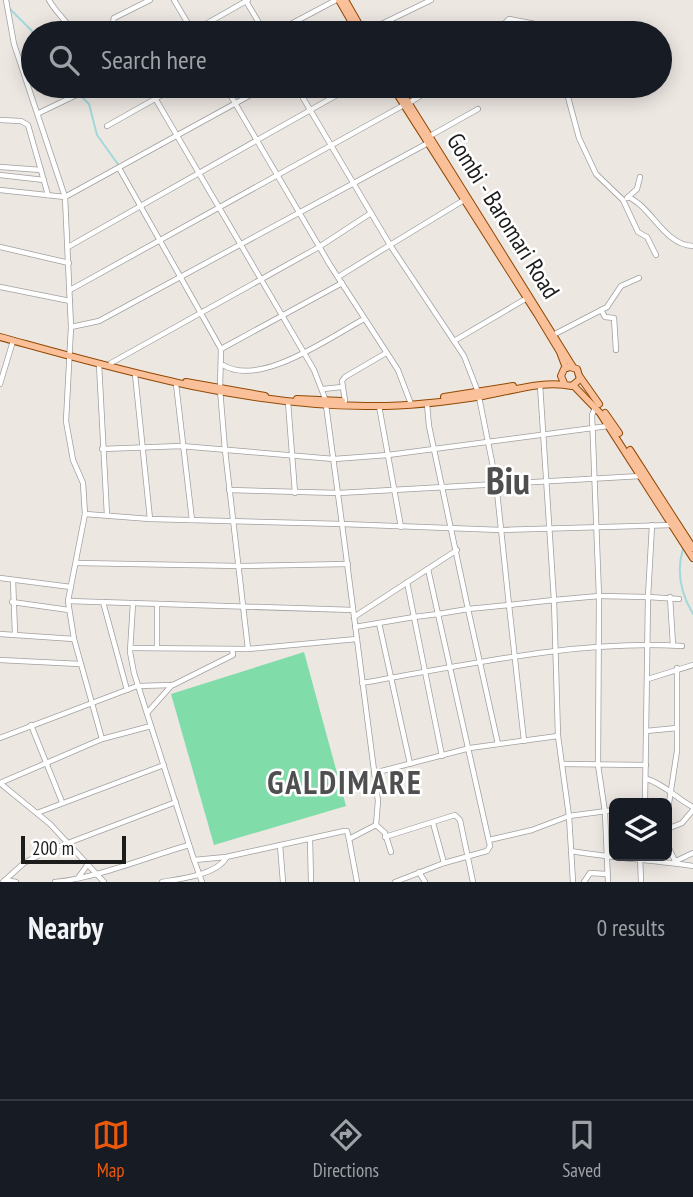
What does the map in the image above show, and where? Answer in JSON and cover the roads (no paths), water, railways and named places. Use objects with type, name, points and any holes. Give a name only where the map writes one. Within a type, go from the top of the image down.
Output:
[{"type":"main road","points":[[338,0],[353,21]]},
{"type":"main road","points":[[345,0],[356,21]]},
{"type":"main road","name":"Gombi - Baromari Road","points":[[402,98],[407,104]]},
{"type":"main road","name":"Gombi - Baromari Road","points":[[404,98],[560,352],[567,370]]},
{"type":"main road","name":"Gombi - Baromari Road","points":[[429,139],[465,200],[555,334],[567,370]]},
{"type":"main road","points":[[0,335],[220,391],[326,403],[427,403],[546,381],[567,370]]},
{"type":"main road","points":[[0,335],[176,384],[288,402],[379,406],[564,383],[573,386],[596,408],[690,549]]},
{"type":"main road","points":[[567,370],[580,377],[690,549]]},
{"type":"main road","points":[[564,383],[567,370]]},
{"type":"main road","points":[[573,386],[580,377]]},
{"type":"street","points":[[6,0],[8,26],[21,62]]},
{"type":"street","points":[[49,0],[66,21]]},
{"type":"street","points":[[113,21],[114,18],[150,0]]},
{"type":"street","points":[[174,0],[185,21]]},
{"type":"street","points":[[212,21],[247,0],[258,21]]},
{"type":"street","points":[[297,21],[338,0]]},
{"type":"street","points":[[387,21],[431,0]]},
{"type":"street","points":[[34,98],[65,197],[71,327],[66,421],[73,460],[83,483],[85,514],[68,601],[80,664],[102,739]]},
{"type":"street","points":[[39,113],[70,98]]},
{"type":"street","points":[[107,126],[155,98],[283,316],[322,390],[339,494],[378,801],[376,825],[385,836],[391,852]]},
{"type":"street","points":[[232,98],[319,247],[398,370],[411,402]]},
{"type":"street","points":[[0,190],[65,197],[244,98]]},
{"type":"street","points":[[303,98],[390,245],[454,341],[478,394],[496,482],[524,741]]},
{"type":"street","points":[[68,247],[331,98]]},
{"type":"street","points":[[70,290],[160,243],[417,98]]},
{"type":"street","points":[[568,98],[579,138],[596,174],[626,199],[643,205],[649,218],[664,232],[686,246],[693,246]]},
{"type":"street","points":[[71,327],[89,326],[99,321],[299,213],[478,109]]},
{"type":"street","points":[[0,120],[26,122],[48,195]]},
{"type":"street","points":[[1,167],[41,170]]},
{"type":"street","points":[[119,168],[221,349],[223,365],[220,391],[225,450],[248,649]]},
{"type":"street","points":[[0,175],[45,180]]},
{"type":"street","points":[[626,199],[637,189],[640,177]]},
{"type":"street","points":[[626,199],[638,232],[647,237],[656,255]]},
{"type":"street","points":[[338,277],[465,200]]},
{"type":"street","points":[[111,363],[319,247],[371,213]]},
{"type":"street","points":[[0,247],[69,263]]},
{"type":"street","points":[[555,334],[601,310],[612,302],[621,286],[639,278]]},
{"type":"street","points":[[221,349],[342,284]]},
{"type":"street","points":[[0,287],[70,300]]},
{"type":"street","points":[[454,341],[527,298]]},
{"type":"street","points":[[601,310],[605,317],[614,318],[617,328],[613,334],[615,350]]},
{"type":"street","points":[[223,365],[233,371],[248,373],[264,370],[364,318]]},
{"type":"street","points":[[0,384],[13,340]]},
{"type":"street","points":[[345,401],[342,387],[345,377],[386,353]]},
{"type":"street","points":[[99,364],[107,515]]},
{"type":"street","points":[[135,373],[150,520]]},
{"type":"street","points":[[176,384],[181,446],[192,520]]},
{"type":"street","points":[[540,385],[554,600],[553,653],[558,736],[569,816],[573,882]]},
{"type":"street","points":[[322,390],[342,387]]},
{"type":"street","points":[[288,402],[295,493]]},
{"type":"street","points":[[427,403],[434,449],[498,744]]},
{"type":"street","points":[[379,406],[401,527]]},
{"type":"street","points":[[596,408],[592,411],[599,596],[598,765],[608,882]]},
{"type":"street","points":[[102,449],[181,446],[334,459],[388,455],[609,426]]},
{"type":"street","points":[[229,490],[339,494],[496,482],[596,480],[642,476]]},
{"type":"street","points":[[85,514],[150,520],[501,530],[674,525]]},
{"type":"street","points":[[645,798],[652,525]]},
{"type":"street","points":[[354,617],[457,550]]},
{"type":"street","points":[[77,563],[240,566],[348,564]]},
{"type":"street","points":[[395,882],[489,849],[470,748],[428,569]]},
{"type":"street","points":[[0,578],[71,587]]},
{"type":"street","points":[[13,580],[15,634]]},
{"type":"street","points":[[407,582],[442,756]]},
{"type":"street","points":[[355,627],[468,609],[599,596],[679,599]]},
{"type":"street","points":[[670,597],[673,646]]},
{"type":"street","points":[[68,601],[353,610]]},
{"type":"street","points":[[12,602],[69,610]]},
{"type":"street","points":[[103,602],[127,690]]},
{"type":"street","points":[[133,603],[130,657],[137,686],[202,882]]},
{"type":"street","points":[[157,648],[158,604]]},
{"type":"street","points":[[379,623],[410,764]]},
{"type":"street","points":[[0,634],[74,639]]},
{"type":"street","points":[[132,648],[248,649],[357,639]]},
{"type":"street","points":[[362,683],[514,657],[597,649],[682,646]]},
{"type":"street","points":[[147,713],[173,685],[233,655],[232,649]]},
{"type":"street","points":[[0,660],[80,664]]},
{"type":"street","points":[[648,679],[693,665]]},
{"type":"street","points":[[670,798],[677,728],[677,668]]},
{"type":"street","points":[[0,730],[1,737],[137,686],[173,685]]},
{"type":"street","points":[[32,725],[62,802]]},
{"type":"street","points":[[104,882],[36,813],[0,783],[102,739],[150,726]]},
{"type":"street","points":[[646,731],[677,728]]},
{"type":"street","points":[[374,773],[470,748],[558,736]]},
{"type":"street","points":[[563,764],[646,765]]},
{"type":"street","points":[[36,813],[164,765]]},
{"type":"street","points":[[646,779],[656,782],[693,809],[682,823],[672,828]]},
{"type":"street","points":[[4,881],[24,863],[47,851],[69,845],[176,802]]},
{"type":"street","points":[[489,840],[532,830],[569,816],[609,811]]},
{"type":"street","points":[[385,836],[458,817],[473,882]]},
{"type":"street","points":[[433,822],[444,863]]},
{"type":"street","points":[[349,839],[376,825]]},
{"type":"street","points":[[194,860],[226,857],[347,831],[357,882]]},
{"type":"street","points":[[310,840],[311,882]]},
{"type":"street","points":[[55,882],[77,881],[94,872],[189,845]]},
{"type":"street","points":[[280,845],[283,882]]},
{"type":"street","points":[[571,851],[607,857]]},
{"type":"street","points":[[675,861],[693,853]]},
{"type":"street","points":[[672,855],[675,861]]},
{"type":"street","points":[[162,882],[222,864],[226,857]]},
{"type":"street","points":[[640,861],[641,882]]},
{"type":"street","points":[[672,861],[693,866]]},
{"type":"street","points":[[77,881],[88,864]]},
{"type":"street","points":[[419,872],[425,882]]},
{"type":"street","points":[[584,882],[590,873],[607,874]]},
{"type":"street","points":[[4,881],[16,882]]},
{"type":"waterway","points":[[9,8],[22,21]]},
{"type":"waterway","points":[[83,98],[89,104],[97,135],[120,167]]},
{"type":"waterway","points":[[683,549],[681,583],[693,614]]},
{"type":"district","name":"Biu","points":[[508,481]]},
{"type":"district","name":"GALDIMARE","points":[[345,783]]}]
